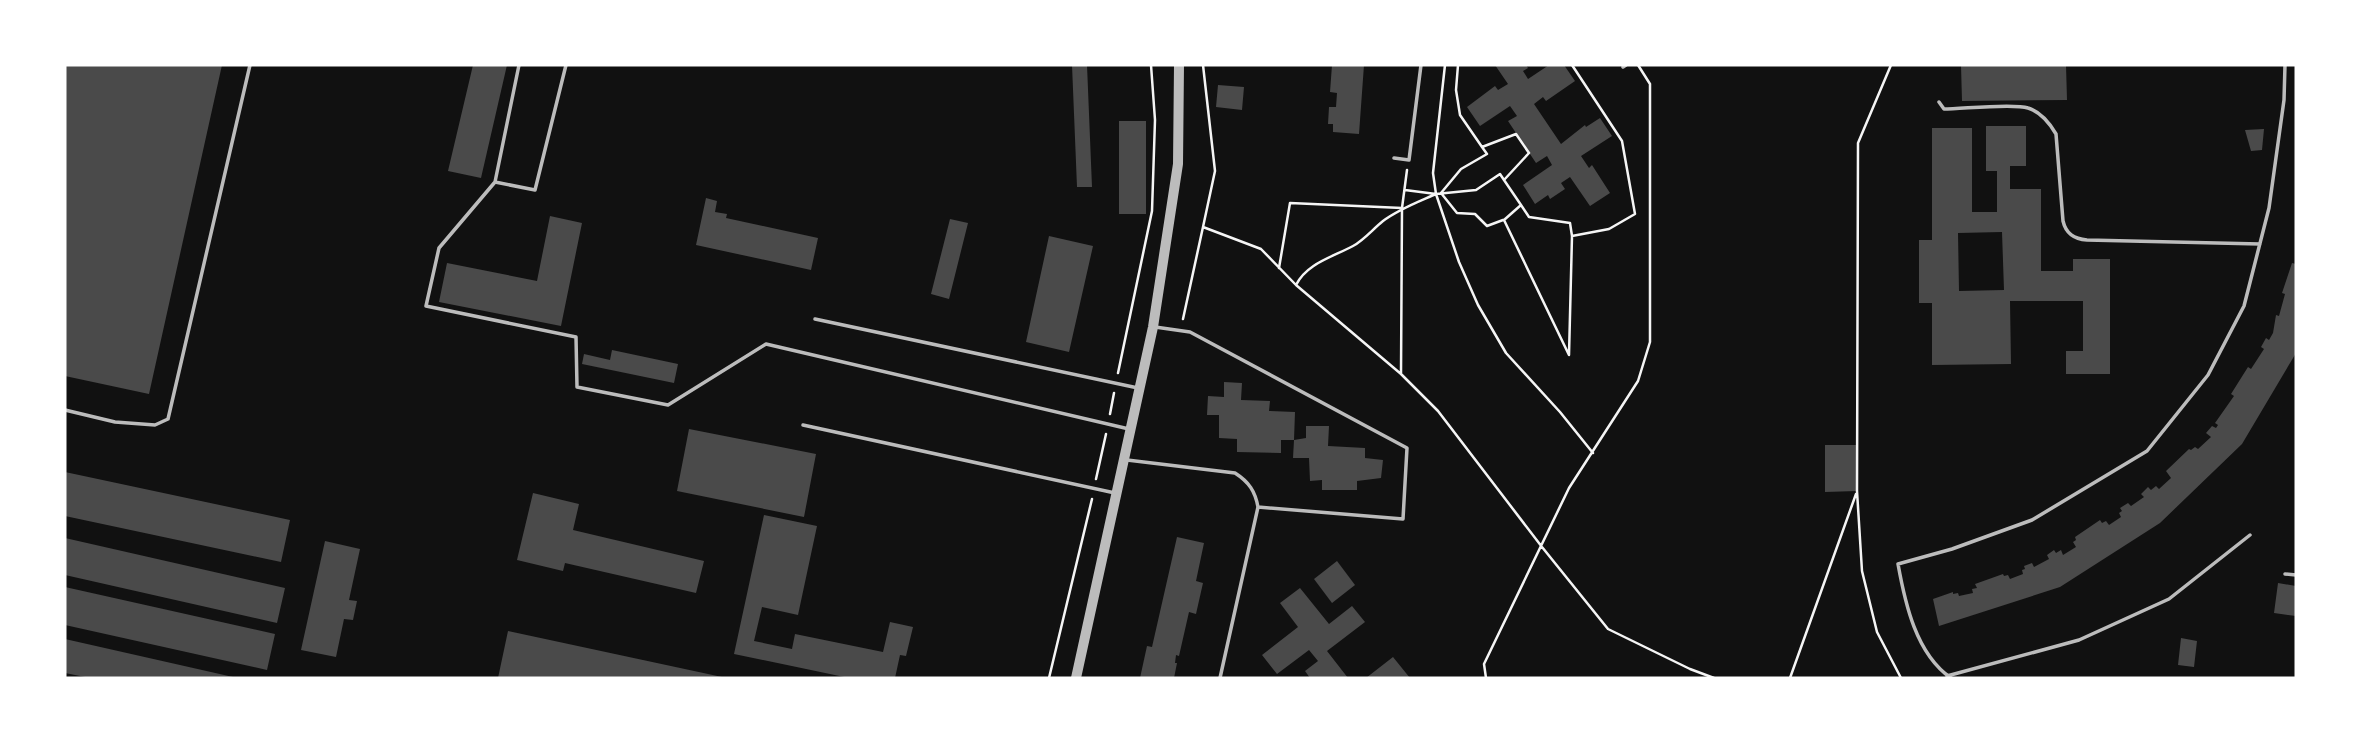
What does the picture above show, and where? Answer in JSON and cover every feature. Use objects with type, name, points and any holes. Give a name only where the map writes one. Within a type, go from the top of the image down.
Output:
[{"type":"street","points":[[1076,678],[1153,327],[1178,164],[1179,65]]},
{"type":"lane","points":[[65,410],[115,422],[155,425],[168,419],[250,65]]},
{"type":"lane","points":[[519,65],[495,183],[439,248],[426,306],[576,337],[577,387],[668,405],[766,344],[1131,430]]},
{"type":"lane","points":[[495,183],[536,190],[566,65]]},
{"type":"lane","points":[[1394,158],[1409,160],[1421,65]]},
{"type":"lane","points":[[2250,535],[2169,598],[2079,640],[1949,678],[1931,660],[1922,643],[1905,601],[1898,564],[1952,549],[2032,520],[2147,451],[2208,375],[2244,306],[2269,208],[2281,127],[2285,65]]},
{"type":"lane","points":[[1939,102],[1944,109],[2026,107],[2049,122],[2056,134],[2063,221],[2068,233],[2080,240],[2260,244]]},
{"type":"lane","points":[[815,319],[1140,388]]},
{"type":"lane","points":[[1153,327],[1191,332],[1407,448],[1403,519],[1258,507]]},
{"type":"lane","points":[[803,425],[1117,493]]},
{"type":"lane","points":[[1124,460],[1235,473],[1252,487],[1258,507],[1220,678]]},
{"type":"lane","points":[[2285,574],[2296,576]]},
{"type":"path","points":[[1180,331],[1215,171],[1203,65]]},
{"type":"path","points":[[1445,65],[1433,173],[1459,262],[1478,305],[1506,353],[1593,453]]},
{"type":"path","points":[[1296,285],[1301,276],[1328,257],[1355,245],[1402,208],[1439,194],[1461,169],[1486,154],[1460,115],[1456,90],[1458,65]]},
{"type":"path","points":[[1572,65],[1622,141],[1635,214],[1609,229],[1572,236]]},
{"type":"path","points":[[1486,678],[1484,664],[1569,488],[1638,381],[1650,342],[1650,84],[1638,65]]},
{"type":"path","points":[[1891,65],[1858,144],[1857,491],[1862,571],[1877,632],[1901,678]]},
{"type":"path","points":[[1482,147],[1516,134],[1529,153],[1504,180]]},
{"type":"path","points":[[1401,374],[1402,208],[1409,160]]},
{"type":"path","points":[[1405,190],[1439,194],[1476,190],[1500,174],[1529,217],[1570,223],[1569,355],[1504,220]]},
{"type":"path","points":[[1439,194],[1457,213],[1475,214],[1487,226],[1504,220],[1521,205]]},
{"type":"path","points":[[1279,268],[1290,203],[1402,208]]},
{"type":"path","points":[[1203,227],[1261,249],[1296,285],[1401,374],[1438,411],[1608,629],[1689,669],[1714,678]]},
{"type":"path","points":[[1790,678],[1857,491]]},
{"type":"building","points":[[65,65],[222,65],[149,394],[65,376]]},
{"type":"building","points":[[473,65],[507,65],[481,178],[448,171]]},
{"type":"building","points":[[1072,65],[1087,65],[1092,187],[1077,187]]},
{"type":"building","points":[[1332,65],[1364,65],[1359,134],[1333,132],[1333,124],[1328,124],[1329,107],[1336,107],[1337,93],[1330,92]]},
{"type":"building","points":[[1495,65],[1526,65],[1528,68],[1523,71],[1528,79],[1549,65],[1564,65],[1575,81],[1546,101],[1543,97],[1534,104],[1561,144],[1585,125],[1586,127],[1600,118],[1612,136],[1581,156],[1589,168],[1592,165],[1610,193],[1590,206],[1570,177],[1561,183],[1565,189],[1550,199],[1548,195],[1535,204],[1523,185],[1552,165],[1547,156],[1536,163],[1508,121],[1517,116],[1510,106],[1480,126],[1467,107],[1495,86],[1498,90],[1508,84]]},
{"type":"building","points":[[1961,65],[2066,65],[2067,100],[1962,101]]},
{"type":"building","points":[[1218,85],[1244,87],[1242,110],[1216,107]]},
{"type":"building","points":[[1119,121],[1146,121],[1146,214],[1119,214]]},
{"type":"building","points":[[1986,126],[2026,126],[2026,166],[2010,166],[2010,189],[2041,189],[2041,271],[2073,271],[2073,259],[2110,259],[2110,374],[2066,374],[2066,351],[2083,351],[2083,301],[2010,301],[2011,364],[1932,365],[1932,303],[1919,303],[1919,240],[1932,240],[1932,128],[1972,128],[1972,212],[1997,212],[1997,171],[1986,171]],"holes":[[[2002,232],[2004,290],[1959,291],[1958,233]]]},
{"type":"building","points":[[2264,129],[2262,150],[2251,151],[2245,130]]},
{"type":"building","points":[[706,198],[717,201],[715,212],[727,214],[726,218],[818,238],[811,270],[696,245]]},
{"type":"building","points":[[550,216],[582,223],[561,326],[439,302],[447,263],[537,281]]},
{"type":"building","points":[[950,219],[968,223],[949,299],[931,294]]},
{"type":"building","points":[[1049,236],[1093,246],[1069,352],[1026,342]]},
{"type":"building","points":[[2292,263],[2296,264],[2296,353],[2242,444],[2160,523],[2060,587],[1939,626],[1933,599],[1953,592],[1959,596],[1973,593],[1972,589],[1977,588],[1975,584],[2003,574],[2010,579],[2023,574],[2024,566],[2032,563],[2034,567],[2049,559],[2047,555],[2054,550],[2056,553],[2061,550],[2063,555],[2076,547],[2073,542],[2075,537],[2100,520],[2109,525],[2121,517],[2120,508],[2128,503],[2131,506],[2144,497],[2141,494],[2148,487],[2151,490],[2156,486],[2159,489],[2171,478],[2166,471],[2189,449],[2198,449],[2211,437],[2206,433],[2212,426],[2216,428],[2218,425],[2215,423],[2234,396],[2231,394],[2248,367],[2251,369],[2264,349],[2261,347],[2266,338],[2269,340],[2273,333]]},
{"type":"building","points":[[612,350],[678,364],[674,383],[582,364],[584,354],[610,360]]},
{"type":"building","points":[[1224,382],[1242,383],[1241,400],[1270,401],[1269,411],[1295,412],[1294,440],[1281,440],[1281,453],[1237,452],[1237,439],[1219,438],[1219,415],[1207,415],[1208,396],[1224,397]]},
{"type":"building","points":[[1306,426],[1329,426],[1328,446],[1365,448],[1365,458],[1383,460],[1381,478],[1357,481],[1357,490],[1322,490],[1322,480],[1310,481],[1309,458],[1293,458],[1294,440],[1306,438]]},
{"type":"building","points":[[689,429],[816,454],[804,517],[677,491]]},
{"type":"building","points":[[1825,445],[1857,445],[1857,491],[1825,492]]},
{"type":"building","points":[[65,472],[290,520],[281,562],[65,516]]},
{"type":"building","points":[[533,493],[579,504],[573,530],[704,561],[696,593],[565,563],[563,571],[517,560]]},
{"type":"building","points":[[764,515],[817,526],[798,615],[762,607],[754,641],[792,649],[795,634],[883,652],[890,622],[913,627],[906,656],[900,655],[895,678],[849,678],[734,654]]},
{"type":"building","points":[[1177,537],[1204,543],[1196,581],[1203,583],[1196,614],[1189,612],[1179,656],[1176,655],[1174,678],[1140,678],[1147,646],[1152,647]]},
{"type":"building","points":[[65,538],[285,588],[277,623],[65,575]]},
{"type":"building","points":[[325,541],[360,549],[349,600],[357,601],[353,620],[344,619],[336,657],[301,650]]},
{"type":"building","points":[[1337,561],[1355,585],[1332,603],[1314,579]]},
{"type":"building","points":[[2278,583],[2296,586],[2296,616],[2274,613]]},
{"type":"building","points":[[65,587],[275,634],[267,670],[65,625]]},
{"type":"building","points":[[1300,588],[1329,624],[1352,606],[1365,622],[1327,651],[1348,678],[1310,678],[1305,671],[1318,661],[1309,650],[1277,674],[1262,655],[1298,627],[1280,603]]},
{"type":"building","points":[[508,631],[722,677],[498,678]]},
{"type":"building","points":[[2181,638],[2197,641],[2194,667],[2178,665]]},
{"type":"building","points":[[65,639],[233,678],[90,678],[65,673]]},
{"type":"building","points":[[1393,657],[1410,678],[1366,678]]}]
